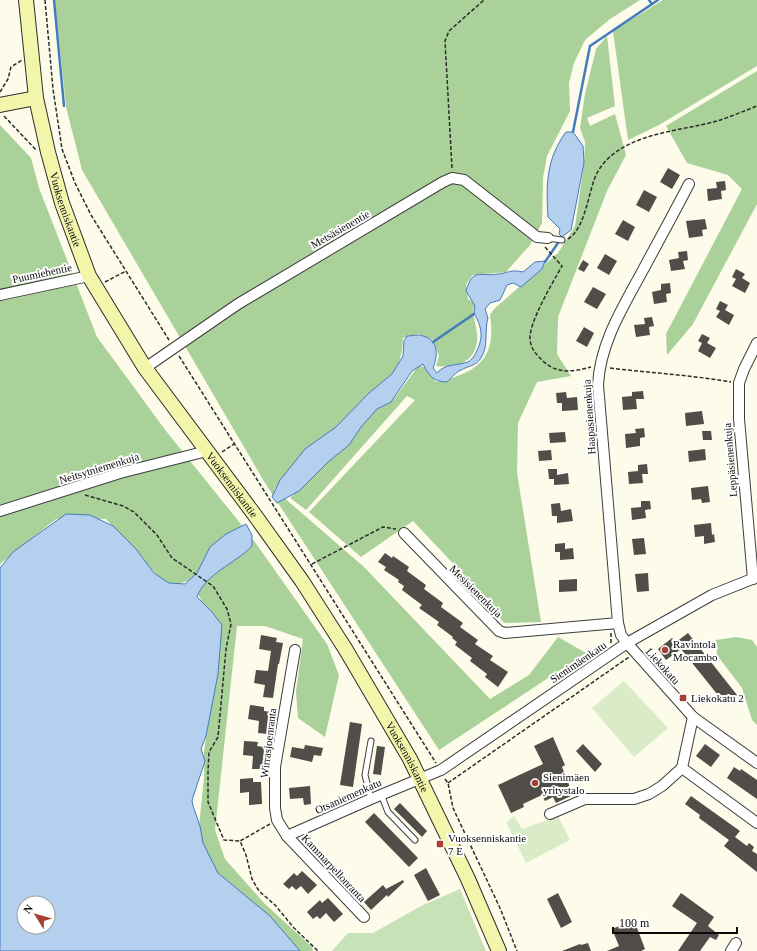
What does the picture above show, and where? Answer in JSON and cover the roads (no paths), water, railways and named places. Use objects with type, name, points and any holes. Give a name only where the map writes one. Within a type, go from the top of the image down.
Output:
[{"type":"street","name":"Vuoksenniskantie","points":[[26,0],[36,98],[48,152],[62,203],[89,276],[145,368],[272,540],[342,643],[419,778],[468,879],[499,951]]},
{"type":"street","points":[[1,109],[36,98]]},
{"type":"street","name":"Metsäsienentie","points":[[145,368],[238,304],[452,178],[464,180],[537,238],[548,238]]},
{"type":"street","name":"Haapasienenkuja","points":[[627,643],[621,634],[618,623],[598,386],[599,366],[604,349],[622,308],[689,184]]},
{"type":"street","name":"Puumiehentie","points":[[0,295],[89,276]]},
{"type":"street","name":"Leppäsienenkuja","points":[[755,578],[738,419],[739,383],[757,343]]},
{"type":"street","name":"Neitsytniemenkuja","points":[[0,511],[120,473],[207,452]]},
{"type":"street","name":"Mesisienenkuja","points":[[404,533],[498,631],[505,633],[618,623]]},
{"type":"street","name":"Sienimäenkatu","points":[[419,778],[440,770],[627,643],[706,598],[755,578]]},
{"type":"street","name":"Liekokatu","points":[[627,643],[693,717],[757,763]]},
{"type":"street","name":"Wirrasjoenranta","points":[[287,836],[277,820],[274,808],[275,767],[295,650]]},
{"type":"street","points":[[550,814],[585,799],[634,799],[649,794],[662,786],[682,768],[693,717]]},
{"type":"street","points":[[682,768],[757,823]]},
{"type":"street","name":"Otsaniemenkatu","points":[[287,836],[419,778]]},
{"type":"street","name":"Kammarpellonranta","points":[[287,836],[364,917]]},
{"type":"lane","points":[[548,238],[562,240]]},
{"type":"lane","points":[[371,741],[365,776],[371,798]]},
{"type":"lane","points":[[381,794],[388,812],[415,840]]},
{"type":"water","points":[[566,132],[573,132],[583,146],[584,163],[571,230],[562,237],[559,234],[560,229],[548,217],[547,194],[549,173],[554,152]]},
{"type":"water","points":[[545,261],[542,269],[521,287],[513,283],[507,285],[500,300],[490,303],[485,309],[488,318],[486,343],[481,358],[477,363],[459,371],[447,382],[442,382],[432,378],[423,364],[412,371],[391,402],[377,409],[361,427],[349,445],[328,462],[299,491],[277,503],[272,497],[280,480],[305,449],[336,427],[369,393],[392,374],[403,356],[404,341],[407,336],[421,335],[432,341],[436,349],[436,358],[433,368],[437,373],[448,366],[468,362],[475,354],[481,337],[480,326],[474,314],[475,306],[466,291],[471,279],[478,275],[492,275],[512,271],[523,272],[535,262]]},
{"type":"water","points":[[66,514],[90,515],[113,526],[136,549],[154,573],[169,583],[185,584],[197,573],[210,547],[226,534],[246,524],[252,535],[252,546],[207,581],[197,597],[222,625],[218,674],[206,736],[201,749],[205,761],[192,800],[200,826],[203,843],[218,873],[270,916],[300,951],[0,951],[0,568],[13,552]]},
{"type":"waterway","points":[[54,0],[64,106]]},
{"type":"waterway","points":[[649,0],[652,4]]},
{"type":"waterway","points":[[573,132],[590,46],[658,0]]},
{"type":"waterway","points":[[545,262],[562,237]]},
{"type":"waterway","points":[[433,342],[474,314]]},
{"type":"place","name":"Ravintola Mocambo","points":[[665,650]]},
{"type":"place","name":"Liekokatu 2","points":[[683,698]]},
{"type":"place","name":"Sienimäen yritystalo","points":[[535,783]]},
{"type":"place","name":"Vuoksenniskantie 7 E","points":[[440,844]]}]
